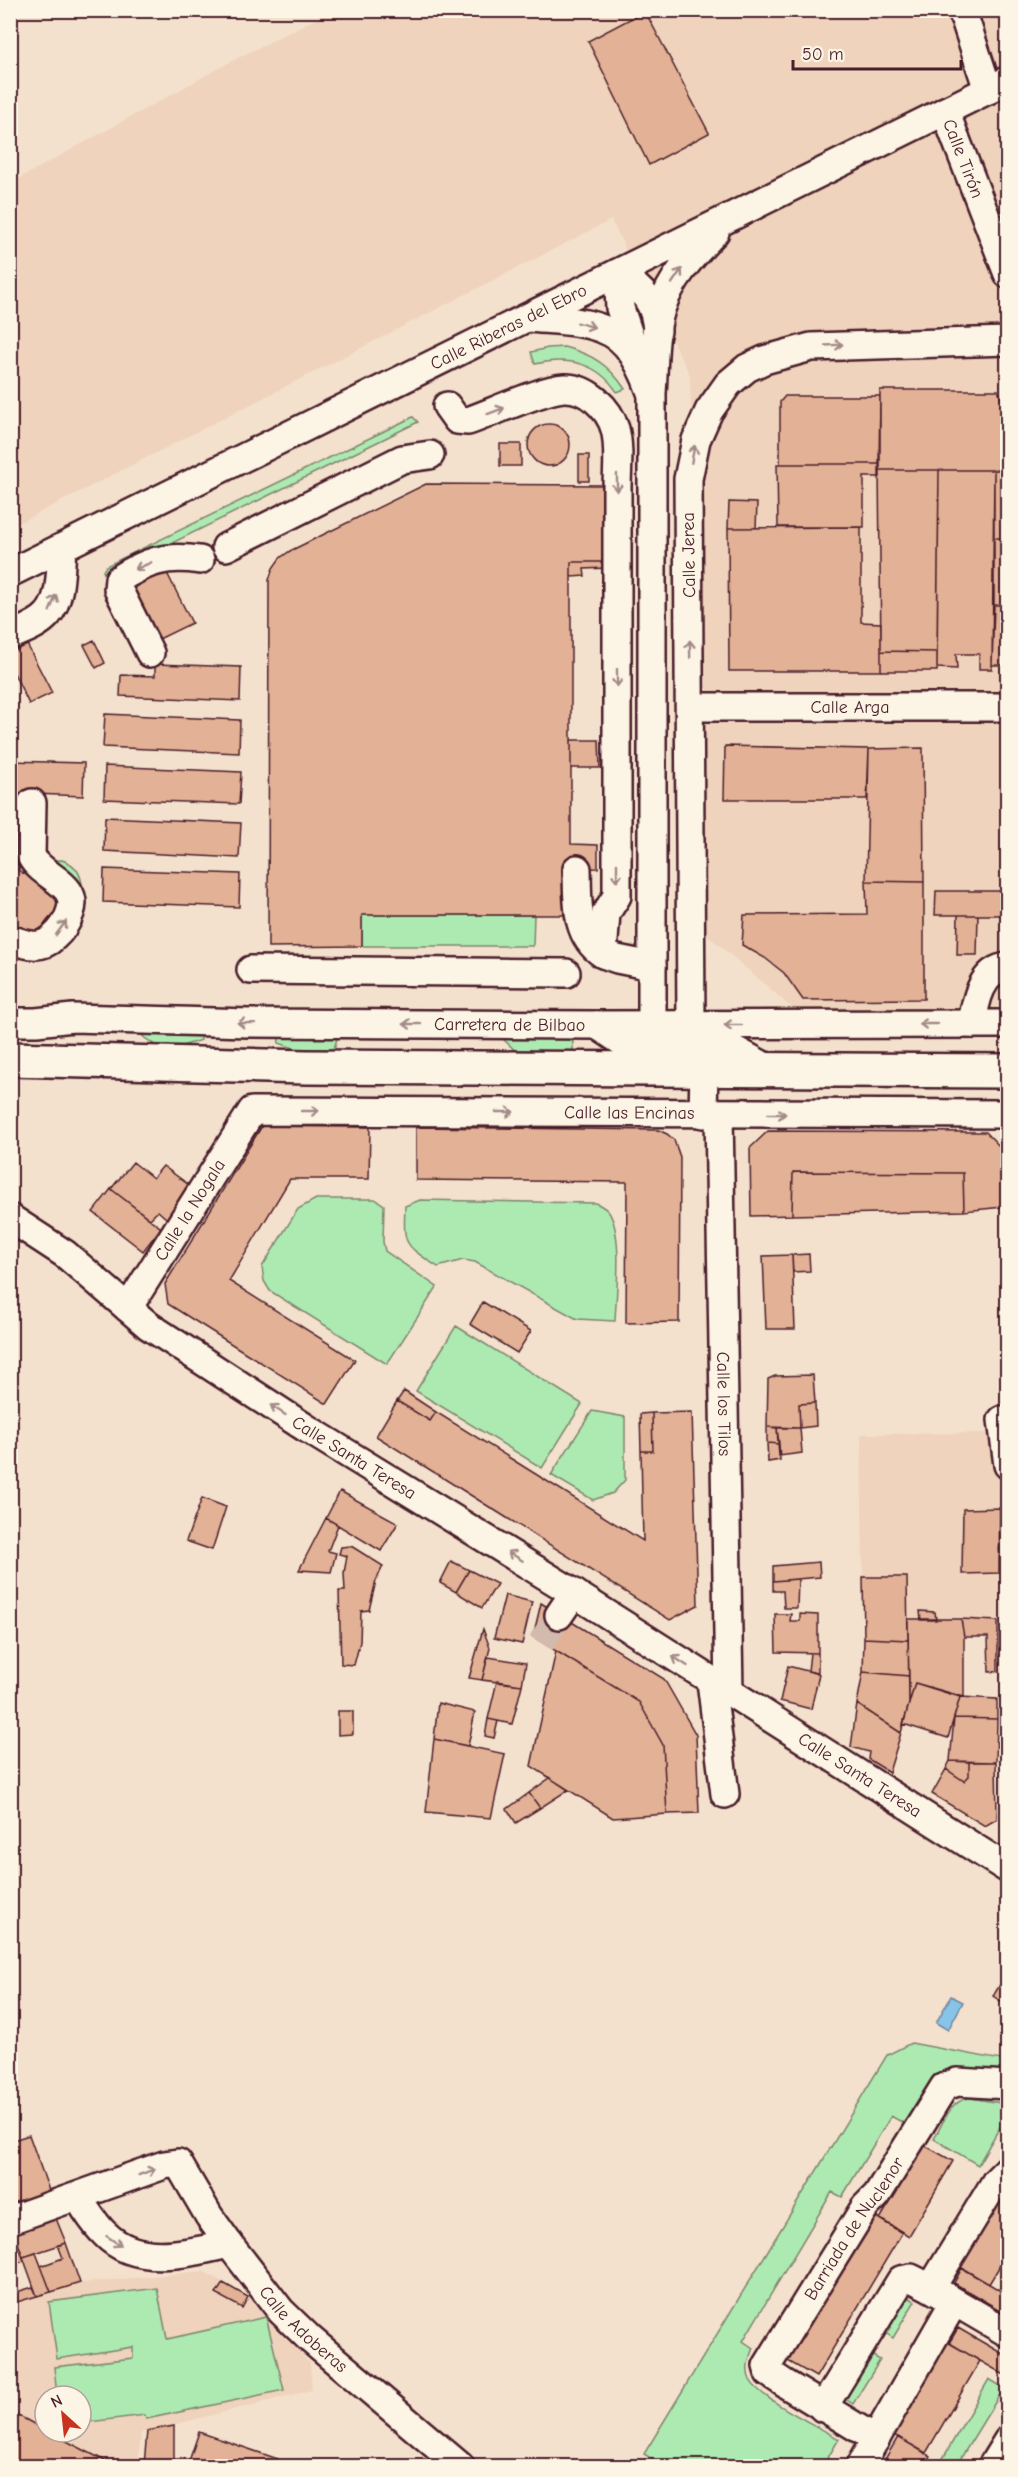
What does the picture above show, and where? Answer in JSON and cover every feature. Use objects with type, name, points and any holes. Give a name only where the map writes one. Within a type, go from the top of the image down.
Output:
[{"type":"main road","points":[[12,1060],[307,1067],[703,1059],[771,1070],[1001,1071]]},
{"type":"street","points":[[962,10],[998,85]]},
{"type":"street","name":"Calle Riberas del Ebro","points":[[10,573],[998,85]]},
{"type":"street","name":"Calle Tirón","points":[[945,111],[1008,274]]},
{"type":"street","name":"Calle Jerea","points":[[657,1037],[652,972],[652,393],[661,310],[673,281],[690,258],[728,218]]},
{"type":"street","name":"Calle Jerea","points":[[618,273],[642,291],[650,301],[656,314],[657,338]]},
{"type":"street","name":"Calle Jerea","points":[[618,273],[620,308],[638,362],[652,393]]},
{"type":"street","name":"Calle Jerea","points":[[528,318],[580,322],[594,326],[626,343],[638,362]]},
{"type":"street","name":"Calle Jerea","points":[[691,1025],[688,479],[696,440],[709,411],[728,384],[747,368],[764,360],[811,347],[1008,341]]},
{"type":"street","points":[[447,406],[457,420],[468,421],[565,388],[595,398],[607,412],[615,428],[617,896],[606,913],[603,954]]},
{"type":"street","points":[[226,547],[402,459],[430,455]]},
{"type":"street","points":[[10,636],[37,623],[48,614],[56,599],[62,549]]},
{"type":"street","points":[[150,653],[118,589],[119,579],[162,558],[181,557],[200,560]]},
{"type":"street","name":"Calle Arga","points":[[691,707],[1008,707]]},
{"type":"street","points":[[10,939],[27,945],[45,943],[58,933],[72,908],[72,899],[68,889],[35,864],[31,856],[32,803]]},
{"type":"street","points":[[577,869],[579,911],[587,940],[603,954],[652,972],[634,1006],[621,1019],[604,1025]]},
{"type":"street","points":[[972,1024],[974,1006],[982,986],[990,974],[1008,967]]},
{"type":"street","points":[[251,969],[566,973]]},
{"type":"street","points":[[10,1011],[73,1018]]},
{"type":"street","name":"Carretera de Bilbao","points":[[10,1022],[73,1018],[249,1023],[604,1025]]},
{"type":"street","points":[[604,1025],[633,1049],[657,1037],[691,1025],[1008,1024]]},
{"type":"street","points":[[691,1025],[703,1059]]},
{"type":"street","points":[[657,1037],[703,1059]]},
{"type":"street","name":"Calle los Tilos","points":[[703,1059],[711,1114],[720,1687]]},
{"type":"street","points":[[1000,1114],[1001,1071]]},
{"type":"street","name":"Calle las Encinas","points":[[252,1111],[1000,1114]]},
{"type":"street","name":"Calle la Nogala","points":[[128,1308],[252,1111]]},
{"type":"street","name":"Calle Santa Teresa","points":[[10,1218],[65,1254],[149,1326],[314,1433],[567,1604],[720,1687],[1008,1869]]},
{"type":"street","points":[[1002,1420],[1008,1465]]},
{"type":"street","points":[[720,1687],[725,1794]]},
{"type":"street","name":"Barriada de Nuclenor","points":[[876,2439],[769,2373],[767,2366],[865,2207],[877,2195],[944,2087],[957,2082],[1008,2085]]},
{"type":"street","name":"Calle Adoberas","points":[[77,2197],[178,2163],[211,2219],[281,2311],[310,2339],[460,2466]]},
{"type":"street","points":[[860,2466],[876,2439],[996,2181],[1008,2169]]},
{"type":"street","points":[[10,2220],[77,2197],[105,2235],[126,2250],[143,2255],[176,2254],[229,2244]]},
{"type":"street","points":[[143,2255],[188,2234],[211,2219]]},
{"type":"street","points":[[824,2408],[901,2280],[911,2278],[1008,2333]]},
{"type":"street","points":[[992,2466],[1008,2440]]},
{"type":"shaded area","points":[[331,11],[1007,11],[1007,1011],[798,1013],[704,932],[690,375],[611,220],[13,526],[11,521],[11,183],[230,62]]},
{"type":"shaded area","points":[[996,1433],[1000,1508],[998,1621],[908,1619],[907,1577],[863,1577],[861,1434]]},
{"type":"shaded area","points":[[203,2271],[248,2297],[310,2363],[312,2390],[141,2433],[138,2466],[11,2466],[11,2304],[82,2283]]},
{"type":"green space","points":[[564,347],[583,353],[599,362],[613,373],[625,389],[617,392],[601,374],[581,364],[559,361],[535,364],[531,352]]},
{"type":"green space","points":[[413,417],[418,422],[105,576],[103,571],[106,566]]},
{"type":"green space","points":[[62,860],[77,870],[82,884],[82,926],[76,930],[40,861]]},
{"type":"green space","points":[[362,915],[534,915],[533,946],[362,946]]},
{"type":"green space","points":[[138,1032],[202,1034],[201,1040],[168,1048],[154,1044]]},
{"type":"green space","points":[[278,1034],[338,1035],[334,1049],[314,1055],[279,1043]]},
{"type":"green space","points":[[502,1038],[567,1039],[573,1042],[573,1052],[568,1055],[522,1057]]},
{"type":"green space","points":[[316,1199],[375,1199],[384,1205],[383,1242],[385,1251],[437,1287],[387,1364],[270,1291],[264,1281],[262,1267],[298,1209]]},
{"type":"green space","points":[[420,1200],[596,1203],[601,1206],[608,1211],[613,1221],[618,1248],[615,1321],[577,1319],[475,1262],[463,1260],[438,1267],[413,1249],[406,1238],[405,1206]]},
{"type":"green space","points":[[456,1326],[582,1404],[542,1468],[416,1391]]},
{"type":"green space","points":[[592,1411],[625,1417],[625,1480],[613,1493],[593,1500],[551,1475]]},
{"type":"green space","points":[[911,2043],[1007,2061],[1007,2071],[966,2068],[943,2072],[926,2089],[905,2124],[891,2116],[842,2197],[832,2192],[743,2341],[753,2348],[748,2372],[750,2380],[756,2387],[777,2404],[839,2439],[823,2466],[664,2466],[644,2454],[887,2055]]},
{"type":"green space","points":[[970,2098],[1007,2104],[1007,2115],[978,2165],[934,2139],[952,2108],[957,2103]]},
{"type":"green space","points":[[157,2288],[167,2339],[266,2317],[284,2390],[146,2419],[145,2415],[93,2422],[93,2384],[56,2384],[54,2367],[133,2358],[133,2347],[57,2359],[49,2302]]},
{"type":"green space","points":[[906,2296],[915,2301],[893,2338],[884,2332]]},
{"type":"green space","points":[[870,2354],[880,2360],[853,2404],[844,2398]]},
{"type":"green space","points":[[989,2379],[1004,2388],[956,2466],[942,2460]]},
{"type":"water","points":[[951,1996],[963,2002],[948,2030],[936,2023]]},
{"type":"building","points":[[645,11],[709,133],[649,165],[588,41]]},
{"type":"building","points":[[880,390],[998,390],[1008,416],[1008,470],[879,470]]},
{"type":"building","points":[[785,396],[880,396],[880,464],[780,464],[780,402]]},
{"type":"building","points":[[549,424],[557,425],[564,430],[569,437],[569,453],[564,460],[557,465],[549,466],[541,465],[534,460],[529,453],[528,445],[529,437],[534,430],[541,425]]},
{"type":"building","points":[[500,444],[521,444],[521,466],[500,466]]},
{"type":"building","points":[[579,455],[589,455],[589,481],[579,481]]},
{"type":"building","points":[[777,464],[880,464],[880,477],[864,477],[864,527],[778,527]]},
{"type":"building","points":[[879,470],[939,470],[937,652],[881,651]]},
{"type":"building","points":[[939,470],[994,470],[992,669],[979,669],[979,654],[956,654],[957,669],[937,668]]},
{"type":"building","points":[[994,470],[1008,470],[1008,538],[994,538]]},
{"type":"building","points":[[426,484],[607,485],[606,562],[571,562],[571,844],[598,845],[598,868],[571,869],[571,915],[362,915],[362,946],[268,947],[269,580],[273,568],[280,558],[290,551]]},
{"type":"building","points":[[729,502],[757,503],[756,528],[728,528]]},
{"type":"building","points":[[861,527],[861,622],[881,623],[881,671],[729,671],[728,528]]},
{"type":"building","points":[[994,538],[1008,538],[1008,605],[994,605]]},
{"type":"building","points":[[571,562],[606,562],[607,568],[584,569],[585,576],[571,577]]},
{"type":"building","points":[[165,569],[192,623],[157,640],[130,586]]},
{"type":"building","points":[[994,605],[1008,605],[1008,665],[992,665]]},
{"type":"building","points":[[15,621],[52,693],[29,704],[10,665],[10,624]]},
{"type":"building","points":[[94,640],[105,663],[96,668],[84,645]]},
{"type":"building","points":[[881,651],[937,652],[937,671],[881,671]]},
{"type":"building","points":[[155,664],[241,667],[240,701],[120,696],[121,675],[155,676]]},
{"type":"building","points":[[105,714],[240,720],[239,753],[103,747]]},
{"type":"building","points":[[571,740],[599,740],[600,768],[571,768]]},
{"type":"building","points":[[725,746],[869,749],[867,799],[724,799]]},
{"type":"building","points":[[923,748],[924,882],[866,881],[869,749]]},
{"type":"building","points":[[10,761],[84,763],[83,796],[10,793]]},
{"type":"building","points":[[105,766],[241,772],[239,804],[104,799]]},
{"type":"building","points":[[105,817],[241,823],[239,858],[104,851]]},
{"type":"building","points":[[10,860],[20,867],[18,870],[24,874],[29,867],[43,878],[39,884],[49,892],[54,885],[63,899],[56,921],[50,917],[44,925],[50,929],[34,938],[10,921]]},
{"type":"building","points":[[104,869],[240,874],[239,907],[103,902]]},
{"type":"building","points":[[866,881],[924,882],[924,999],[803,1000],[784,973],[765,958],[742,945],[744,915],[867,914]]},
{"type":"building","points":[[936,891],[1008,891],[1008,915],[935,915]]},
{"type":"building","points":[[958,915],[978,915],[977,955],[957,955]]},
{"type":"building","points":[[1003,915],[1008,915],[1008,984],[1003,984]]},
{"type":"building","points":[[262,1126],[370,1127],[369,1179],[290,1179],[229,1281],[355,1360],[327,1404],[168,1304],[165,1284]]},
{"type":"building","points":[[416,1127],[658,1130],[667,1134],[674,1140],[680,1157],[679,1322],[626,1323],[627,1182],[416,1180]]},
{"type":"building","points":[[768,1131],[986,1132],[1002,1149],[1003,1207],[964,1211],[963,1173],[793,1172],[792,1215],[751,1216],[750,1148]]},
{"type":"building","points":[[133,1162],[153,1178],[163,1166],[193,1188],[167,1219],[158,1211],[150,1219],[111,1189]]},
{"type":"building","points":[[793,1172],[963,1173],[964,1211],[792,1215]]},
{"type":"building","points":[[111,1189],[161,1228],[143,1251],[93,1212]]},
{"type":"building","points":[[809,1254],[810,1271],[793,1272],[792,1255]]},
{"type":"building","points":[[792,1255],[795,1329],[766,1329],[763,1256]]},
{"type":"building","points":[[483,1302],[531,1331],[517,1353],[470,1324]]},
{"type":"building","points":[[813,1375],[815,1403],[799,1404],[800,1428],[767,1427],[768,1379],[775,1376]]},
{"type":"building","points":[[404,1391],[436,1412],[430,1421],[397,1401]]},
{"type":"building","points":[[397,1401],[430,1421],[436,1412],[643,1541],[641,1451],[653,1451],[652,1413],[692,1412],[698,1605],[670,1620],[376,1436]]},
{"type":"building","points":[[815,1403],[816,1426],[800,1428],[799,1404]]},
{"type":"building","points":[[652,1413],[653,1451],[641,1451],[640,1414]]},
{"type":"building","points":[[767,1427],[777,1428],[779,1444],[767,1443]]},
{"type":"building","points":[[777,1428],[800,1428],[802,1453],[779,1456]]},
{"type":"building","points":[[767,1443],[779,1444],[780,1460],[768,1462]]},
{"type":"building","points":[[340,1491],[398,1523],[381,1551],[326,1518]]},
{"type":"building","points":[[202,1498],[226,1507],[212,1550],[186,1541]]},
{"type":"building","points":[[1000,1508],[999,1573],[962,1574],[963,1509]]},
{"type":"building","points":[[326,1518],[338,1525],[328,1551],[336,1553],[331,1572],[299,1570]]},
{"type":"building","points":[[351,1546],[383,1566],[376,1581],[369,1610],[361,1611],[360,1642],[354,1665],[341,1664],[339,1591],[345,1591],[344,1573],[347,1556],[339,1554],[341,1547]]},
{"type":"building","points":[[451,1561],[469,1570],[456,1592],[440,1583]]},
{"type":"building","points":[[819,1562],[820,1577],[773,1581],[773,1566]]},
{"type":"building","points":[[469,1570],[497,1584],[482,1608],[456,1592]]},
{"type":"building","points":[[863,1577],[907,1577],[908,1640],[864,1638]]},
{"type":"building","points":[[798,1579],[797,1608],[784,1608],[783,1591],[773,1591],[773,1581]]},
{"type":"building","points":[[505,1595],[532,1602],[522,1644],[494,1638]]},
{"type":"building","points":[[541,1603],[664,1679],[696,1735],[699,1813],[667,1814],[663,1745],[639,1702],[533,1637]]},
{"type":"building","points":[[920,1611],[935,1612],[936,1620],[921,1620]]},
{"type":"building","points":[[775,1614],[791,1614],[790,1621],[800,1621],[800,1614],[818,1615],[818,1653],[776,1652]]},
{"type":"building","points":[[908,1619],[961,1619],[964,1637],[964,1697],[915,1683],[909,1704]]},
{"type":"building","points":[[961,1619],[998,1621],[998,1671],[989,1672],[988,1637],[964,1637]]},
{"type":"building","points":[[483,1629],[490,1648],[482,1680],[469,1678]]},
{"type":"building","points":[[864,1638],[908,1640],[909,1676],[863,1672]]},
{"type":"building","points":[[556,1651],[639,1702],[663,1745],[667,1814],[613,1818],[531,1766]]},
{"type":"building","points":[[810,1653],[818,1653],[818,1673],[808,1671]]},
{"type":"building","points":[[488,1657],[526,1663],[522,1685],[482,1680]]},
{"type":"building","points":[[788,1666],[819,1674],[811,1709],[780,1701]]},
{"type":"building","points":[[863,1672],[909,1676],[909,1704],[901,1733],[857,1704]]},
{"type":"building","points":[[497,1681],[522,1685],[512,1724],[488,1719]]},
{"type":"building","points":[[915,1683],[960,1697],[948,1738],[903,1724]]},
{"type":"building","points":[[960,1697],[997,1699],[997,1719],[954,1718]]},
{"type":"building","points":[[438,1703],[475,1712],[468,1746],[434,1739]]},
{"type":"building","points":[[857,1704],[901,1733],[889,1772],[868,1759],[869,1752],[851,1747]]},
{"type":"building","points":[[338,1711],[353,1711],[353,1734],[338,1735]]},
{"type":"building","points":[[954,1718],[997,1719],[996,1762],[950,1761]]},
{"type":"building","points":[[488,1719],[498,1721],[494,1738],[485,1736]]},
{"type":"building","points":[[434,1739],[505,1754],[491,1818],[426,1812]]},
{"type":"building","points":[[950,1761],[969,1762],[969,1776],[964,1781],[946,1769]]},
{"type":"building","points":[[969,1762],[996,1762],[997,1819],[985,1826],[932,1794],[946,1769],[964,1781],[969,1776]]},
{"type":"building","points":[[550,1778],[568,1790],[540,1808],[529,1793]]},
{"type":"building","points":[[529,1793],[540,1808],[516,1823],[507,1809]]},
{"type":"building","points":[[1008,1972],[1008,1999],[1005,2004],[993,1996]]},
{"type":"building","points":[[29,2135],[50,2193],[10,2207],[10,2141]]},
{"type":"building","points":[[924,2145],[953,2161],[909,2236],[880,2219]]},
{"type":"building","points":[[1004,2191],[1008,2193],[1008,2252],[989,2284],[959,2267]]},
{"type":"building","points":[[873,2215],[902,2233],[816,2377],[786,2360]]},
{"type":"building","points":[[55,2216],[66,2243],[23,2257],[14,2231]]},
{"type":"building","points":[[14,2231],[24,2261],[10,2266],[10,2232]]},
{"type":"building","points":[[66,2243],[80,2283],[51,2292],[41,2266],[63,2258],[58,2245]]},
{"type":"building","points":[[36,2253],[51,2292],[37,2296],[23,2257]]},
{"type":"building","points":[[962,2268],[1008,2295],[1008,2315],[954,2283]]},
{"type":"building","points":[[223,2283],[248,2297],[242,2308],[216,2294]]},
{"type":"building","points":[[33,2287],[37,2296],[10,2304],[10,2294]]},
{"type":"building","points":[[958,2328],[1008,2357],[1008,2377],[949,2343]]},
{"type":"building","points":[[948,2342],[980,2361],[926,2453],[892,2434]]},
{"type":"building","points":[[10,2411],[33,2423],[33,2444],[72,2444],[115,2466],[10,2466]]},
{"type":"building","points":[[174,2426],[174,2466],[144,2465],[147,2431]]},
{"type":"building","points":[[199,2432],[278,2459],[275,2466],[196,2466],[188,2464]]},
{"type":"building","points":[[898,2437],[930,2456],[924,2466],[881,2466]]},
{"type":"tunnel","points":[[541,1643],[559,1615]]}]
